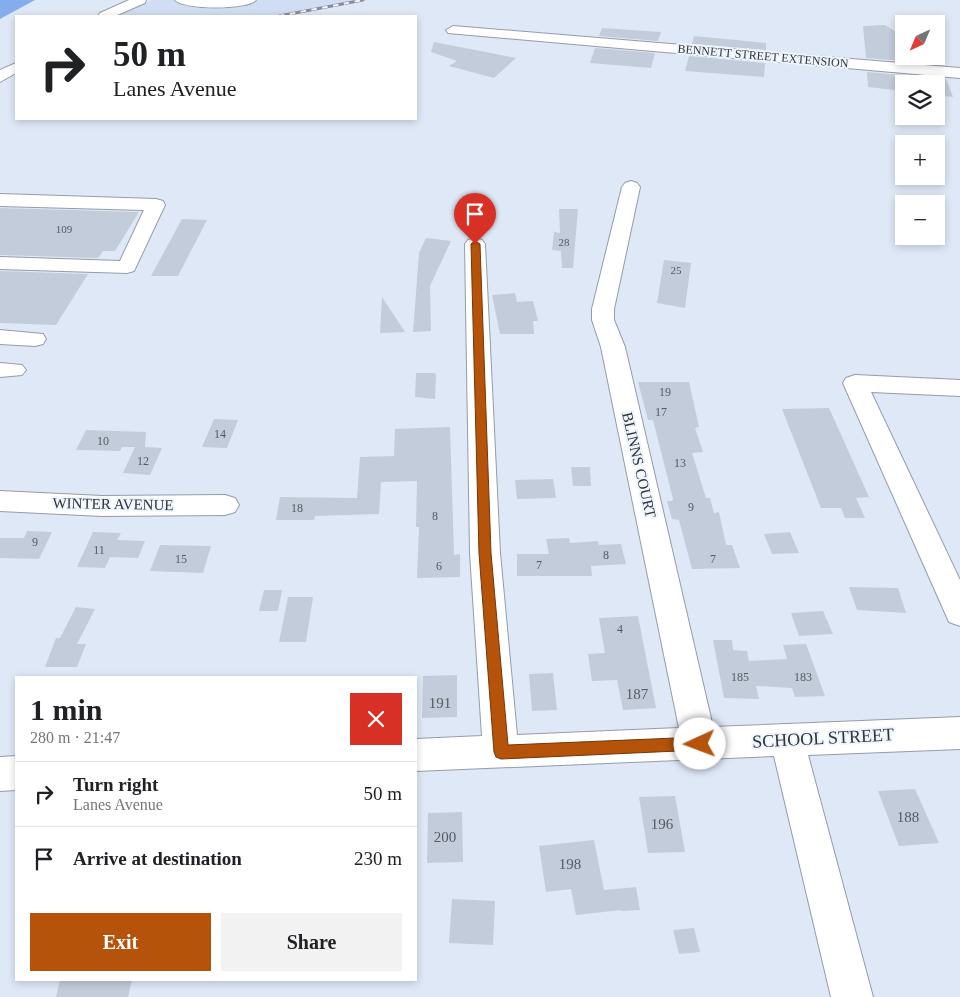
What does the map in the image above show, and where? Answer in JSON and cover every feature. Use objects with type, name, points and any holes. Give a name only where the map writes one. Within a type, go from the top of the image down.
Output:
[{"type":"street","points":[[107,15],[140,0]]},
{"type":"street","points":[[181,0],[219,4],[250,0]]},
{"type":"street","name":"BENNETT STREET EXTENSION","points":[[453,30],[960,73]]},
{"type":"street","points":[[0,77],[15,68]]},
{"type":"street","name":"BLINNS COURT","points":[[631,187],[608,287],[603,320],[613,348],[700,744]]},
{"type":"street","points":[[0,200],[156,205],[127,267],[0,263]]},
{"type":"street","points":[[475,244],[485,553],[501,752]]},
{"type":"street","points":[[0,337],[36,338]]},
{"type":"street","points":[[960,388],[855,383],[953,584],[960,613]]},
{"type":"street","name":"WINTER AVENUE","points":[[0,501],[102,506],[225,505]]},
{"type":"street","name":"SCHOOL STREET","points":[[417,755],[960,732]]},
{"type":"street","points":[[787,740],[852,997]]},
{"type":"street","points":[[0,774],[15,773]]},
{"type":"shaded area","points":[[0,0],[35,0],[0,19]]},
{"type":"shaded area","points":[[152,0],[355,0],[274,15],[120,15]]},
{"type":"building","points":[[885,25],[895,31],[895,60],[866,58],[863,26]]},
{"type":"building","points":[[602,28],[661,32],[658,41],[599,36]]},
{"type":"building","points":[[694,36],[766,43],[766,50],[692,44]]},
{"type":"building","points":[[434,42],[516,58],[494,78],[449,66],[457,61],[431,52]]},
{"type":"building","points":[[595,48],[655,53],[651,68],[590,63]]},
{"type":"building","points":[[689,56],[765,63],[764,77],[685,71]]},
{"type":"building","points":[[867,72],[901,75],[895,75],[895,90],[868,87]]},
{"type":"building","points":[[945,79],[946,79],[953,97],[945,96]]},
{"type":"building","points":[[0,208],[139,212],[115,251],[103,251],[98,258],[0,255]]},
{"type":"building","points":[[559,209],[578,209],[573,268],[562,268],[561,251],[552,250],[554,232],[560,233]]},
{"type":"building","points":[[182,219],[207,220],[178,276],[151,276]]},
{"type":"building","points":[[426,238],[451,241],[430,286],[431,331],[413,332],[419,253]]},
{"type":"building","points":[[664,260],[691,263],[685,308],[657,303]]},
{"type":"building","points":[[0,271],[88,274],[56,325],[0,323]]},
{"type":"building","points":[[515,293],[517,302],[533,301],[538,321],[533,321],[534,334],[500,334],[492,295]]},
{"type":"building","points":[[382,297],[405,332],[380,333]]},
{"type":"building","points":[[416,373],[435,373],[435,399],[415,397]]},
{"type":"building","points":[[638,382],[689,382],[699,427],[695,428],[703,452],[692,453],[706,498],[710,498],[714,513],[719,512],[726,545],[732,545],[740,568],[692,569],[679,520],[672,519],[667,501],[672,501],[673,499],[653,420],[648,420]]},
{"type":"building","points":[[829,408],[869,497],[856,498],[865,518],[845,518],[841,508],[821,508],[782,409]]},
{"type":"building","points":[[214,419],[238,420],[227,448],[202,447]]},
{"type":"building","points":[[450,427],[454,555],[460,554],[460,577],[417,578],[419,527],[416,527],[417,481],[381,482],[379,514],[315,516],[314,520],[276,520],[280,497],[357,498],[360,457],[394,456],[395,429]]},
{"type":"building","points":[[86,430],[146,432],[145,447],[162,448],[150,475],[123,473],[135,447],[122,447],[120,451],[76,450]]},
{"type":"building","points":[[571,467],[590,467],[591,486],[573,486]]},
{"type":"building","points":[[553,479],[556,498],[517,499],[515,480]]},
{"type":"building","points":[[27,531],[52,532],[39,559],[0,558],[0,538],[24,538]]},
{"type":"building","points":[[93,532],[121,533],[117,540],[145,541],[138,558],[110,557],[105,568],[77,567]]},
{"type":"building","points":[[790,532],[799,553],[772,554],[764,534]]},
{"type":"building","points":[[569,538],[570,543],[598,541],[599,545],[621,544],[626,564],[591,566],[592,576],[517,576],[517,554],[549,554],[546,539]]},
{"type":"building","points":[[160,545],[211,546],[203,573],[150,571]]},
{"type":"building","points":[[849,587],[898,588],[906,613],[857,610]]},
{"type":"building","points":[[264,590],[282,590],[278,611],[259,611]]},
{"type":"building","points":[[288,597],[313,597],[306,642],[279,642]]},
{"type":"building","points":[[76,607],[95,609],[77,644],[86,644],[77,667],[45,667],[56,638],[60,638]]},
{"type":"building","points":[[823,611],[833,634],[799,636],[791,613]]},
{"type":"building","points":[[638,616],[656,708],[623,710],[617,680],[592,681],[588,654],[605,653],[599,618]]},
{"type":"building","points":[[713,640],[732,640],[733,650],[747,651],[749,661],[787,659],[783,645],[806,644],[825,696],[795,697],[792,688],[756,686],[759,699],[724,698]]},
{"type":"building","points":[[553,673],[557,710],[532,711],[529,674]]},
{"type":"building","points":[[457,675],[457,717],[422,718],[423,676]]},
{"type":"building","points":[[915,789],[939,843],[899,846],[878,791]]},
{"type":"building","points":[[675,796],[685,852],[648,853],[639,797]]},
{"type":"building","points":[[462,812],[463,862],[427,863],[428,813]]},
{"type":"building","points":[[594,840],[604,890],[636,887],[640,910],[576,915],[571,889],[546,892],[539,846]]},
{"type":"building","points":[[452,899],[495,901],[493,945],[449,943]]},
{"type":"building","points":[[694,928],[700,952],[679,954],[673,930]]},
{"type":"building","points":[[60,981],[132,981],[128,997],[56,997]]},
{"type":"railway","points":[[284,15],[363,0]]},
{"type":"route","points":[[475,244],[485,553],[501,752],[700,744]]}]
